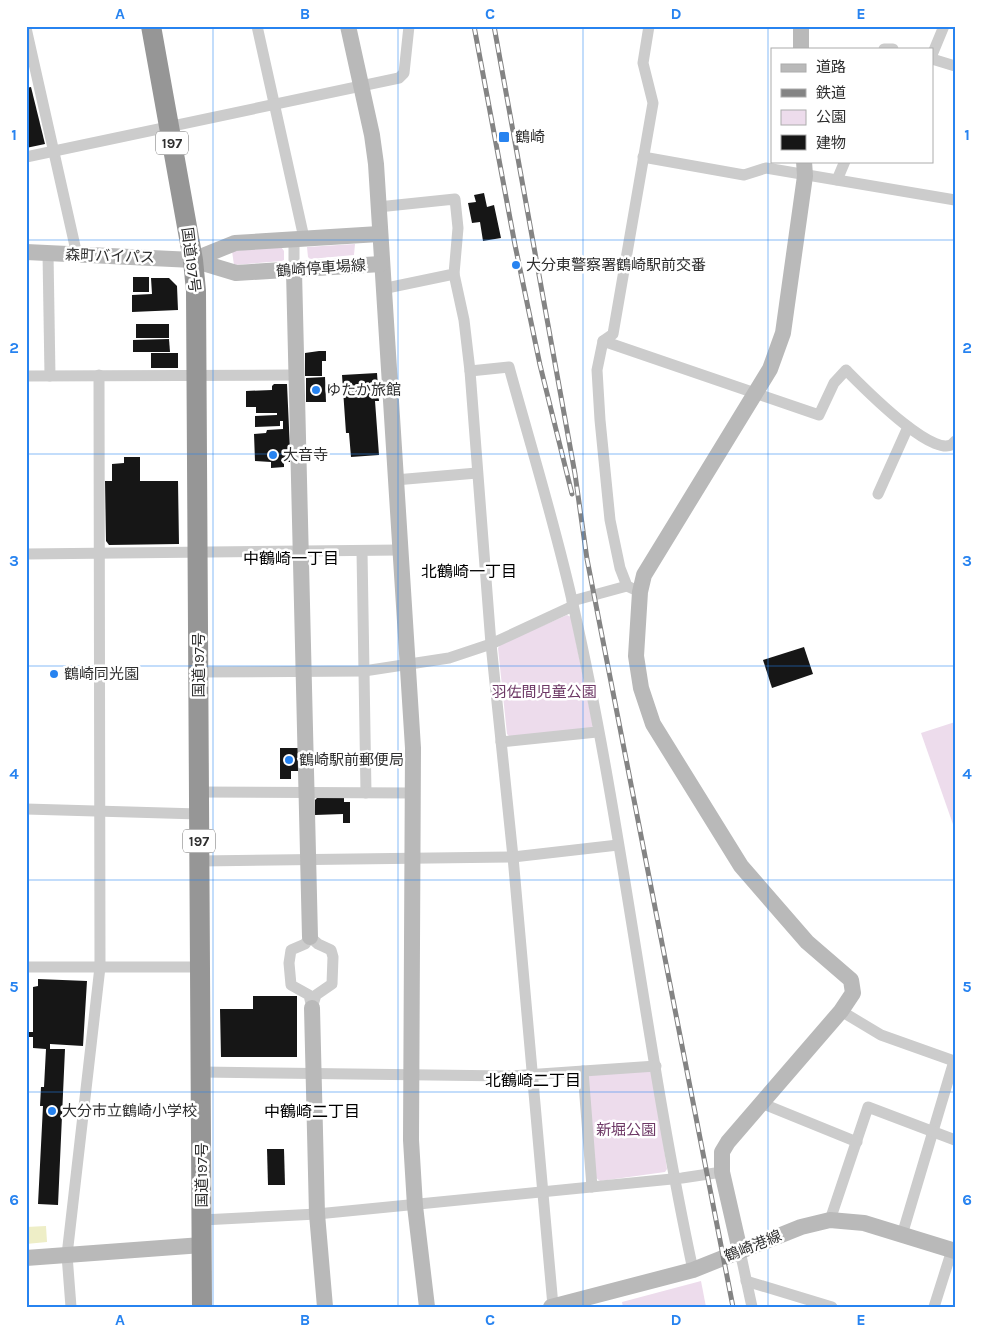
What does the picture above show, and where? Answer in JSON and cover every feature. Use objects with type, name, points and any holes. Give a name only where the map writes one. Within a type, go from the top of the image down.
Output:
[{"type":"highway","name":"国道197号","points":[[151,26],[193,260],[196,291],[202,1307]]},
{"type":"street","points":[[257,26],[299,239],[294,271],[310,937],[305,944],[291,950],[289,963],[291,985],[308,995],[312,1008],[317,1214],[325,1307]]},
{"type":"street","points":[[348,26],[372,135],[379,234]]},
{"type":"street","points":[[26,157],[399,78],[404,73],[409,26]]},
{"type":"street","points":[[649,26],[643,63],[652,103],[623,285],[613,334],[604,341],[597,370],[610,520],[620,568],[633,589],[636,656],[641,688],[653,724],[741,866],[807,942],[851,980],[852,993],[841,1011],[728,1142],[722,1152],[722,1172],[752,1307]]},
{"type":"street","points":[[801,26],[801,48]]},
{"type":"street","points":[[934,50],[944,26]]},
{"type":"street","points":[[26,28],[77,255]]},
{"type":"street","points":[[934,61],[955,66]]},
{"type":"street","points":[[643,157],[744,175],[766,168],[804,169],[837,180],[955,200]]},
{"type":"street","points":[[837,180],[845,162]]},
{"type":"street","points":[[199,672],[364,671],[456,656],[491,644],[573,604],[633,589],[644,575],[770,369],[783,333],[804,169]]},
{"type":"street","points":[[378,208],[455,198],[458,228],[454,274],[464,320],[470,371],[491,644],[513,857],[552,1307]]},
{"type":"street","name":"鶴崎停車場線","points":[[379,234],[381,264],[294,271],[236,273],[193,260],[235,243],[379,234]]},
{"type":"street","name":"森町バイパス","points":[[26,252],[193,260]]},
{"type":"street","points":[[48,253],[50,376]]},
{"type":"street","points":[[381,264],[414,748],[411,1140],[415,1206],[427,1307]]},
{"type":"street","points":[[382,289],[454,274]]},
{"type":"street","points":[[604,341],[819,415],[834,383],[846,370],[908,427],[936,445],[945,447],[953,444],[955,441]]},
{"type":"street","points":[[470,371],[509,367],[573,604],[618,845],[656,1066],[669,1179],[693,1270]]},
{"type":"street","points":[[71,1307],[67,1255],[100,967],[99,375]]},
{"type":"street","points":[[26,376],[296,375]]},
{"type":"street","points":[[878,494],[908,427]]},
{"type":"street","points":[[395,480],[477,473]]},
{"type":"street","points":[[26,554],[400,550]]},
{"type":"street","points":[[362,551],[366,792]]},
{"type":"street","points":[[501,742],[597,732]]},
{"type":"street","points":[[199,792],[413,793]]},
{"type":"street","points":[[26,809],[199,814]]},
{"type":"street","points":[[200,861],[513,857],[618,845]]},
{"type":"street","points":[[310,937],[318,944],[331,950],[333,970],[332,984],[316,995],[312,1008]]},
{"type":"street","points":[[26,967],[200,967]]},
{"type":"street","points":[[841,1011],[881,1035],[954,1061],[902,1234]]},
{"type":"street","points":[[202,1072],[532,1075],[656,1066]]},
{"type":"street","points":[[583,1071],[592,1187]]},
{"type":"street","points":[[762,1103],[857,1142]]},
{"type":"street","points":[[830,1220],[868,1107],[955,1140]]},
{"type":"street","points":[[202,1220],[317,1214],[415,1206],[722,1172]]},
{"type":"street","name":"鶴崎港線","points":[[552,1307],[693,1270],[812,1224],[830,1220],[864,1223],[953,1251]]},
{"type":"street","points":[[26,1258],[202,1245]]},
{"type":"street","points":[[934,1307],[953,1251]]},
{"type":"street","points":[[746,1281],[832,1307]]},
{"type":"green space","points":[[355,244],[354,255],[310,259],[308,257],[307,247]]},
{"type":"green space","points":[[281,247],[284,251],[284,260],[282,261],[234,265],[232,251]]},
{"type":"green space","name":"羽佐間児童公園","points":[[567,615],[571,617],[593,726],[589,731],[511,738],[507,734],[498,648],[501,644]]},
{"type":"green space","points":[[955,722],[955,830],[921,733]]},
{"type":"green space","name":"新堀公園","points":[[648,1071],[653,1073],[667,1169],[665,1172],[600,1181],[595,1177],[586,1080],[590,1075]]},
{"type":"green space","points":[[701,1281],[706,1307],[623,1307],[622,1302]]},
{"type":"shaded area","points":[[46,1226],[47,1242],[26,1244],[26,1227]]},
{"type":"building","points":[[31,87],[45,144],[26,148],[26,88]]},
{"type":"building","points":[[484,193],[487,207],[494,205],[501,238],[483,241],[480,222],[472,223],[468,203],[476,202],[474,195]]},
{"type":"building","points":[[133,277],[149,277],[149,292],[133,292]]},
{"type":"building","points":[[151,278],[169,278],[177,286],[178,310],[132,312],[132,295],[152,294]]},
{"type":"building","points":[[136,324],[169,324],[169,338],[136,338]]},
{"type":"building","points":[[169,339],[170,352],[133,352],[133,340]]},
{"type":"building","points":[[326,351],[326,361],[322,361],[322,376],[305,376],[305,353]]},
{"type":"building","points":[[151,353],[178,353],[178,368],[151,368]]},
{"type":"building","points":[[377,373],[379,401],[375,401],[379,455],[351,457],[349,433],[346,433],[342,375]]},
{"type":"building","name":"ゆたか旅館","points":[[325,377],[326,402],[306,402],[306,378]]},
{"type":"building","points":[[274,384],[287,384],[290,462],[284,462],[284,467],[271,468],[271,462],[255,461],[254,434],[266,433],[267,430],[283,429],[283,421],[280,421],[280,426],[255,427],[255,416],[277,415],[277,413],[256,413],[256,407],[246,407],[246,391],[272,390]]},
{"type":"building","points":[[124,457],[140,457],[140,481],[178,481],[179,544],[109,545],[106,541],[105,481],[112,481],[112,464],[124,463]]},
{"type":"building","points":[[804,647],[813,674],[772,688],[763,660]]},
{"type":"building","name":"鶴崎駅前郵便局","points":[[280,748],[299,748],[299,771],[291,771],[291,779],[280,779]]},
{"type":"building","points":[[318,797],[344,797],[344,802],[350,802],[350,823],[343,823],[343,814],[315,815],[315,800]]},
{"type":"building","points":[[38,979],[87,981],[83,1046],[50,1044],[50,1049],[65,1049],[58,1205],[38,1204],[43,1106],[40,1106],[41,1087],[44,1087],[46,1049],[33,1048],[33,1037],[26,1037],[26,1032],[33,1032],[33,987],[38,986]]},
{"type":"building","points":[[253,996],[297,996],[297,1057],[221,1057],[220,1009],[253,1009]]},
{"type":"building","points":[[267,1149],[284,1149],[285,1185],[268,1185]]},
{"type":"railway","points":[[474,26],[515,245],[540,365],[572,494]]},
{"type":"railway","points":[[494,26],[575,474],[587,559],[733,1307]]},
{"type":"place","name":"鶴崎","points":[[504,137]]},
{"type":"place","name":"大分東警察署鶴崎駅前交番","points":[[516,265]]},
{"type":"place","name":"ゆたか旅館","points":[[316,390]]},
{"type":"place","name":"大音寺","points":[[273,455]]},
{"type":"place","name":"鶴崎同光園","points":[[54,674]]},
{"type":"place","name":"鶴崎駅前郵便局","points":[[289,760]]},
{"type":"place","name":"大分市立鶴崎小学校","points":[[52,1111]]},
{"type":"district","name":"中鶴崎一丁目","points":[[291,558]]},
{"type":"district","name":"北鶴崎一丁目","points":[[469,571]]},
{"type":"district","name":"北鶴崎二丁目","points":[[533,1080]]},
{"type":"district","name":"中鶴崎二丁目","points":[[312,1111]]}]
